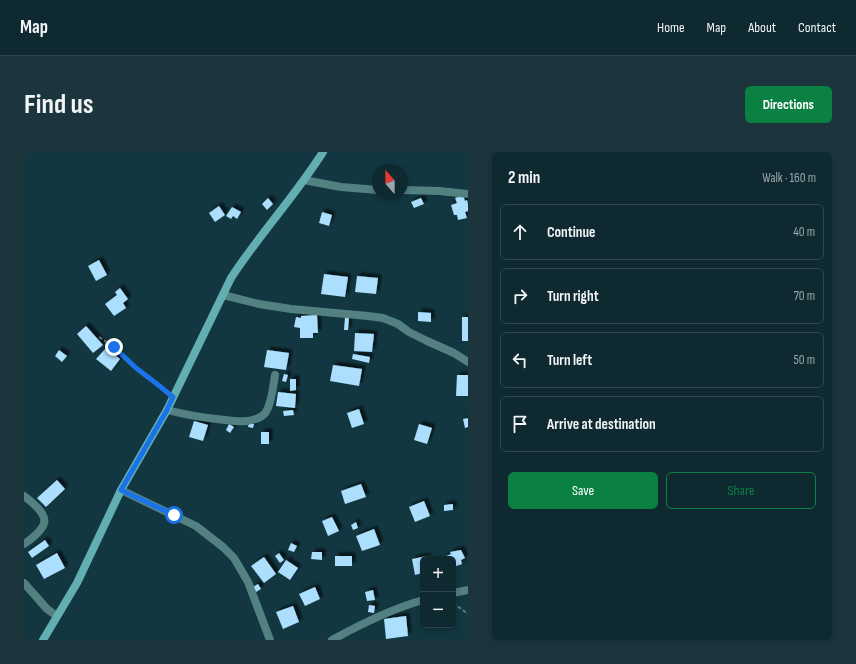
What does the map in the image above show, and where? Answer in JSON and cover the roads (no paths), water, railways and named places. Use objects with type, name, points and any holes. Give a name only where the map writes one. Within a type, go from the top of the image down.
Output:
[{"type":"street","points":[[43,640],[77,583],[121,490],[167,410],[231,278],[323,152]]},
{"type":"street","points":[[304,180],[341,187],[372,190]]},
{"type":"street","points":[[408,190],[468,194]]},
{"type":"street","points":[[223,295],[259,304],[291,309],[383,318],[398,324],[409,332],[454,353],[468,362]]},
{"type":"street","points":[[167,410],[187,415],[221,420],[245,421],[254,419],[266,412],[269,405],[274,375]]},
{"type":"street","points":[[121,490],[196,526],[223,547],[234,558],[248,582],[270,640]]},
{"type":"street","points":[[24,496],[41,512],[45,520],[42,528],[24,544]]},
{"type":"street","points":[[24,583],[47,609],[57,616]]},
{"type":"street","points":[[456,592],[468,590]]},
{"type":"street","points":[[332,640],[375,618],[408,604],[420,601]]}]
